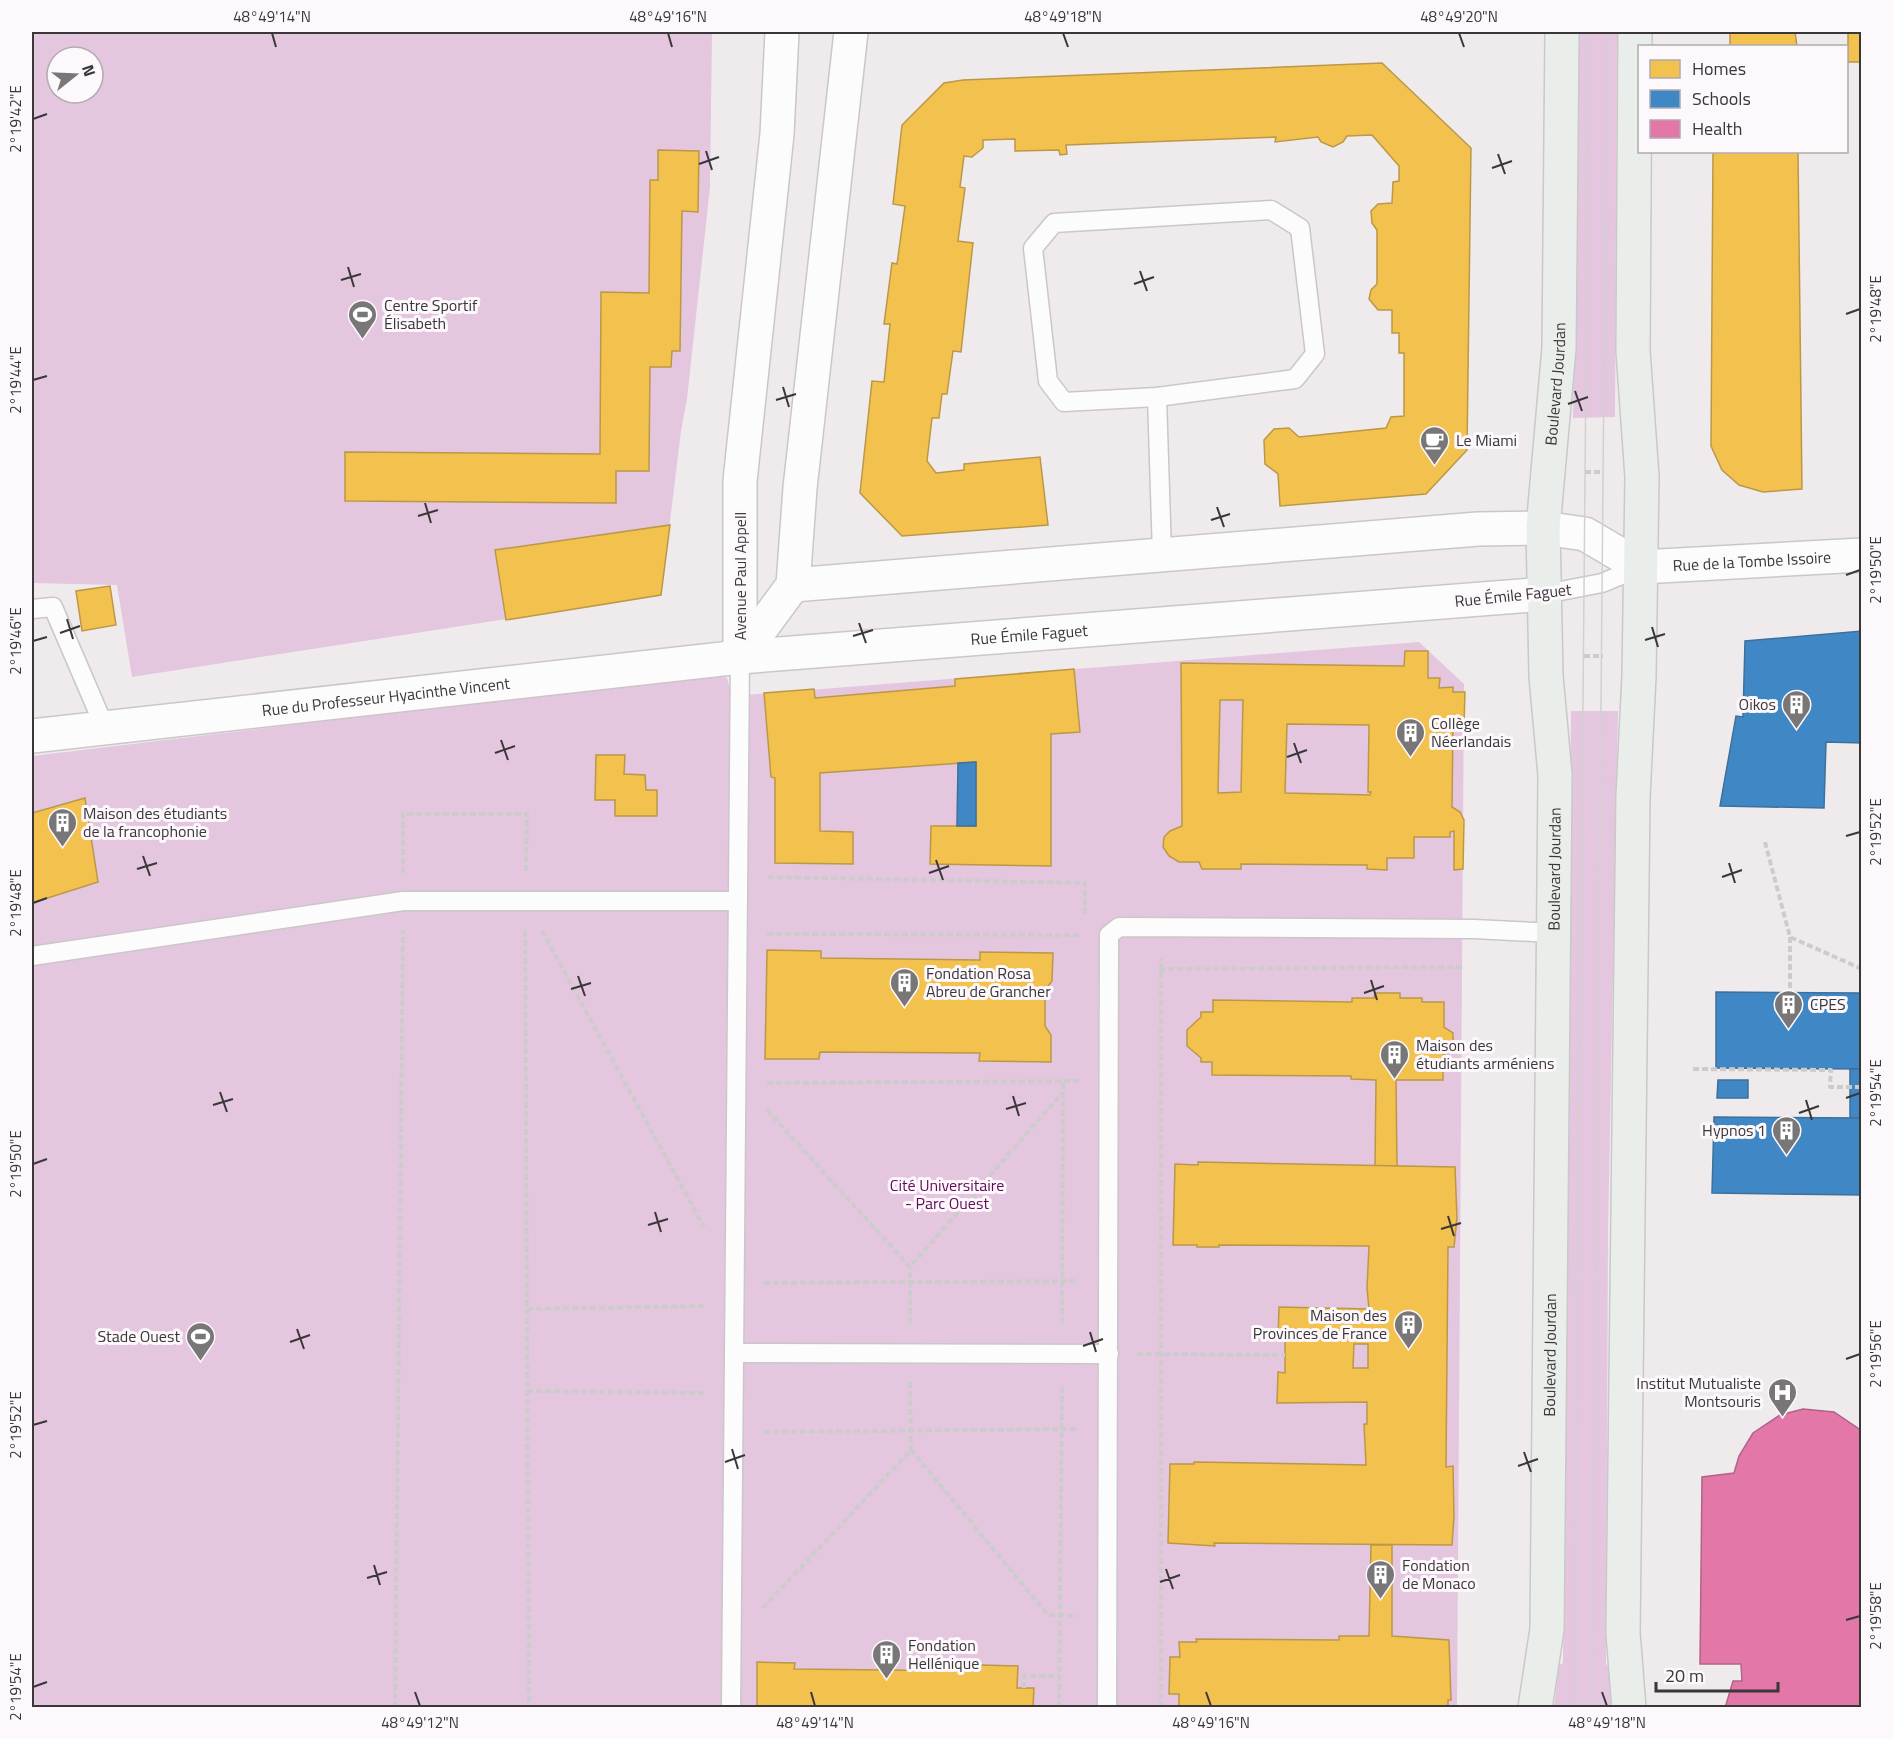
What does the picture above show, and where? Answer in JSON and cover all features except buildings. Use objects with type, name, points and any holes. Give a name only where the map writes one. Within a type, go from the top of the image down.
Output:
[{"type":"main road","name":"Boulevard Jourdan","points":[[1535,1707],[1547,1629],[1556,776],[1546,658],[1543,528],[1559,348],[1562,32]]},
{"type":"main road","points":[[1629,1707],[1623,1622],[1633,797],[1639,654],[1642,471],[1633,351],[1635,32]]},
{"type":"street","name":"Avenue Paul Appell","points":[[740,657],[740,481],[777,134],[782,32]]},
{"type":"street","points":[[851,32],[800,488],[793,585],[1478,529],[1543,528],[1585,534],[1641,567]]},
{"type":"street","name":"Rue de la Tombe Issoire","points":[[1641,567],[1862,555]]},
{"type":"street","name":"Avenue Paul Appell","points":[[740,657],[793,585]]},
{"type":"street","name":"Rue Émile Faguet","points":[[740,657],[1545,594]]},
{"type":"street","name":"Rue du Professeur Hyacinthe Vincent","points":[[32,736],[740,657]]},
{"type":"lane","points":[[1271,210],[1300,228],[1315,354],[1295,379],[1157,397],[1064,402],[1048,381],[1033,248],[1054,223],[1271,210]]},
{"type":"lane","points":[[1157,397],[1162,554]]},
{"type":"lane","name":"Rue Émile Faguet","points":[[1545,594],[1602,584],[1641,567]]},
{"type":"lane","points":[[32,609],[53,607],[105,728]]},
{"type":"lane","points":[[731,1707],[739,1084],[740,657]]},
{"type":"lane","points":[[32,956],[403,901],[738,901]]},
{"type":"lane","points":[[1107,1707],[1109,934],[1119,927],[1474,929],[1553,933]]},
{"type":"lane","points":[[734,1353],[1109,1354]]},
{"type":"path","points":[[1547,473],[1642,471]]},
{"type":"path","points":[[1546,658],[1639,654]]},
{"type":"path","points":[[395,1707],[403,814],[527,814],[525,901],[529,1707]]},
{"type":"path","points":[[1765,843],[1790,937],[1790,992]]},
{"type":"path","points":[[738,876],[1085,883],[1084,945]]},
{"type":"path","points":[[525,901],[706,1231]]},
{"type":"path","points":[[1161,928],[1161,1707]]},
{"type":"path","points":[[738,933],[1084,935]]},
{"type":"path","points":[[1790,937],[1862,969]]},
{"type":"path","points":[[1160,972],[1165,969],[1462,968]]},
{"type":"path","points":[[1693,1069],[1831,1070],[1830,1087],[1862,1087]]},
{"type":"path","points":[[1059,1707],[1063,1081]]},
{"type":"path","points":[[739,1084],[1085,1081]]},
{"type":"path","points":[[739,1084],[910,1267],[1063,1092]]},
{"type":"path","points":[[526,1309],[706,1306],[735,1283],[1109,1281]]},
{"type":"path","points":[[1109,1354],[1285,1355]]},
{"type":"path","points":[[527,1391],[706,1393],[733,1432],[1108,1428]]},
{"type":"path","points":[[731,1641],[910,1450],[1048,1615],[1108,1617]]},
{"type":"path","points":[[1024,1688],[1024,1676],[1059,1676]]},
{"type":"green space","name":"Centre Sportif Élisabeth","points":[[32,32],[712,32],[710,187],[687,399],[661,595],[132,677],[117,585],[32,583]]},
{"type":"green space","points":[[1577,32],[1617,32],[1615,417],[1573,418]]},
{"type":"green space","name":"Cité Universitaire - Parc Ouest","points":[[1419,642],[1464,684],[1457,1707],[32,1707],[32,756],[716,674],[727,678],[732,696]]},
{"type":"green space","points":[[1571,711],[1618,711],[1608,1232],[1606,1664],[1611,1669],[1614,1707],[1554,1708],[1559,1665],[1563,1663]]},
{"type":"tram line","points":[[1574,1708],[1589,32]]},
{"type":"tram line","points":[[1592,1708],[1607,32]]},
{"type":"place","name":"Centre Sportif Élisabeth","points":[[363,340]]},
{"type":"place","name":"Le Miami","points":[[1435,466]]},
{"type":"place","name":"Oikos","points":[[1797,730]]},
{"type":"place","name":"Collège Néerlandais","points":[[1410,758]]},
{"type":"place","name":"Maison des étudiants de la francophonie","points":[[62,848]]},
{"type":"place","name":"Fondation Rosa Abreu de Grancher","points":[[905,1008]]},
{"type":"place","name":"CPES","points":[[1789,1030]]},
{"type":"place","name":"Maison des étudiants arméniens","points":[[1395,1080]]},
{"type":"place","name":"Hypnos 1","points":[[1787,1156]]},
{"type":"place","name":"Maison des Provinces de France","points":[[1408,1350]]},
{"type":"place","name":"Stade Ouest","points":[[201,1362]]},
{"type":"place","name":"Institut Mutualiste Montsouris","points":[[1782,1418]]},
{"type":"place","name":"Fondation de Monaco","points":[[1381,1600]]},
{"type":"place","name":"Fondation Hellénique","points":[[887,1680]]}]
